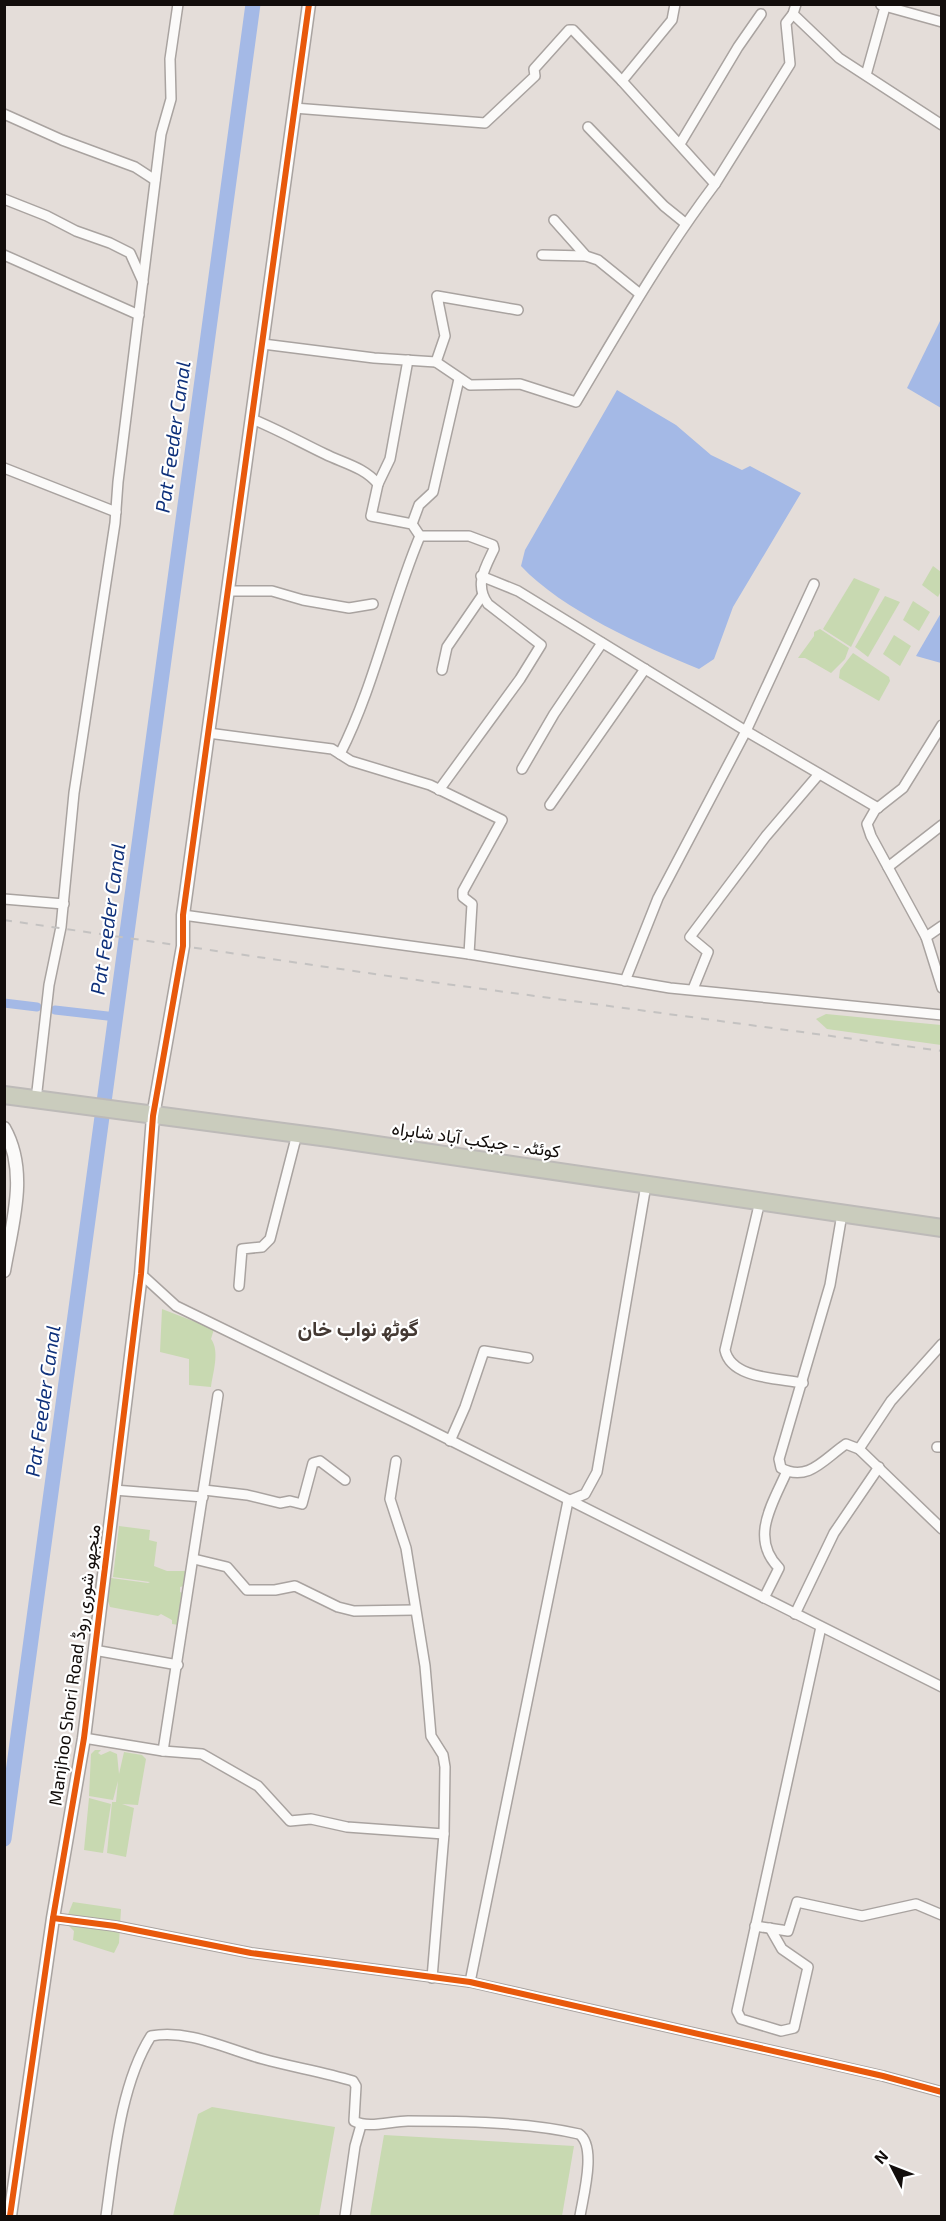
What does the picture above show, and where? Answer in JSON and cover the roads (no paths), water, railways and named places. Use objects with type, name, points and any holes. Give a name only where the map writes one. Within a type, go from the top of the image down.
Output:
[{"type":"highway","name":"کوئٹہ - جیکب آباد شاہراہ","points":[[4,1095],[297,1134],[942,1228]]},
{"type":"street","points":[[36,1100],[49,985],[62,927],[74,793],[116,512],[161,134],[171,99],[170,59],[178,4]]},
{"type":"street","name":"Manjhoo Shori Road منجھو شوری روڈ","points":[[10,2217],[53,1918],[84,1738],[141,1274],[153,1116],[183,946],[183,915],[309,4]]},
{"type":"street","points":[[622,81],[672,20],[675,4]]},
{"type":"street","points":[[866,75],[882,6],[942,22]]},
{"type":"street","points":[[262,344],[436,362],[470,385],[520,384],[576,402],[640,294],[685,223],[715,184],[790,64],[786,23],[795,9],[839,58],[942,125]]},
{"type":"street","points":[[680,144],[738,46],[761,14]]},
{"type":"street","points":[[294,108],[485,123],[535,76],[534,69],[569,30],[573,30],[715,184]]},
{"type":"street","points":[[4,114],[62,140],[135,167],[155,180]]},
{"type":"street","points":[[588,127],[664,206],[685,223]]},
{"type":"street","points":[[4,199],[130,253],[143,282]]},
{"type":"street","points":[[554,220],[586,256]]},
{"type":"street","points":[[4,255],[139,315]]},
{"type":"street","points":[[542,255],[586,256],[598,260],[640,294]]},
{"type":"street","points":[[436,362],[444,336],[436,296],[518,310]]},
{"type":"street","points":[[408,360],[390,459],[378,484],[371,516],[412,524],[420,536]]},
{"type":"street","points":[[412,524],[419,505],[433,492],[459,379]]},
{"type":"street","points":[[252,419],[278,429],[327,456],[349,463],[372,477],[378,484]]},
{"type":"street","points":[[4,468],[116,512]]},
{"type":"street","points":[[420,536],[469,536],[492,545],[494,549],[481,576],[482,596],[488,604],[541,645],[520,679],[439,790]]},
{"type":"street","points":[[340,754],[360,708],[420,536]]},
{"type":"street","points":[[481,576],[518,591],[878,808]]},
{"type":"street","points":[[625,981],[658,898],[746,730],[814,584]]},
{"type":"street","points":[[228,591],[272,591],[350,608],[373,604]]},
{"type":"street","points":[[442,670],[447,647],[482,596]]},
{"type":"street","points":[[522,769],[554,714],[602,643]]},
{"type":"street","points":[[550,805],[645,669]]},
{"type":"street","points":[[942,725],[903,788],[878,808],[867,824],[926,936],[942,988]]},
{"type":"street","points":[[208,733],[332,749],[351,761],[420,781],[502,820],[463,891],[463,897],[472,904],[469,954]]},
{"type":"street","points":[[693,989],[708,952],[690,937],[766,836],[819,774]]},
{"type":"street","points":[[888,867],[942,825]]},
{"type":"street","points":[[4,899],[64,904]]},
{"type":"street","points":[[183,915],[469,954],[625,981],[941,1014]]},
{"type":"street","points":[[926,936],[942,926]]},
{"type":"street","points":[[4,1128],[16,1152],[18,1166],[17,1193],[4,1271]]},
{"type":"street","points":[[239,1286],[242,1249],[262,1247],[270,1239],[297,1134]]},
{"type":"street","points":[[568,1502],[585,1494],[597,1472],[646,1185]]},
{"type":"street","points":[[759,1202],[725,1350],[726,1357],[736,1369],[803,1383]]},
{"type":"street","points":[[842,1214],[830,1285],[779,1459],[781,1468],[796,1473],[816,1470],[846,1444],[859,1449],[942,1529]]},
{"type":"street","points":[[141,1274],[176,1306],[942,1687]]},
{"type":"street","points":[[859,1449],[891,1401],[942,1344]]},
{"type":"street","points":[[450,1441],[484,1351],[528,1358]]},
{"type":"street","points":[[163,1751],[218,1395]]},
{"type":"street","points":[[114,1490],[247,1495],[280,1503],[290,1501],[302,1504],[313,1463],[320,1461],[345,1480]]},
{"type":"street","points":[[396,1461],[390,1499],[406,1548],[414,1610],[425,1665],[431,1736],[443,1755],[445,1767],[444,1834],[432,1978]]},
{"type":"street","points":[[795,1614],[834,1533],[879,1467]]},
{"type":"street","points":[[764,1598],[779,1568],[768,1557],[763,1535],[767,1515],[787,1471]]},
{"type":"street","points":[[470,1982],[568,1502]]},
{"type":"street","points":[[194,1559],[227,1567],[247,1590],[275,1590],[295,1586],[338,1607],[354,1611],[414,1610]]},
{"type":"street","points":[[770,1928],[782,1949],[808,1967],[794,2028],[786,2031],[747,2021],[737,2015],[821,1627]]},
{"type":"street","points":[[94,1650],[178,1665]]},
{"type":"street","points":[[84,1738],[163,1751],[202,1754],[258,1786],[290,1821],[311,1819],[347,1827],[444,1834]]},
{"type":"street","points":[[755,1926],[788,1931],[797,1902],[862,1916],[916,1904],[942,1915]]},
{"type":"street","points":[[53,1918],[115,1926],[251,1953],[470,1982],[883,2076],[942,2092]]},
{"type":"street","points":[[106,2217],[118,2136],[138,2057],[151,2036],[166,2033],[192,2037],[265,2060],[352,2081],[356,2086],[354,2121],[361,2125],[382,2121],[465,2123],[579,2134],[587,2144],[588,2159],[580,2217]]},
{"type":"street","points":[[345,2217],[355,2146],[361,2125]]},
{"type":"water","points":[[941,319],[941,408],[907,388]]},
{"type":"water","points":[[617,390],[676,425],[711,455],[742,470],[750,466],[801,493],[733,607],[714,659],[699,669],[629,638],[581,612],[538,582],[521,566],[525,550]]},
{"type":"water","points":[[941,613],[941,663],[916,656]]},
{"type":"waterway","name":"Pat Feeder Canal","points":[[4,1839],[253,4]]},
{"type":"waterway","points":[[4,1003],[37,1007]]},
{"type":"waterway","points":[[55,1010],[116,1017]]},
{"type":"railway","points":[[4,920],[402,978],[942,1051]]},
{"type":"district","name":"گوٹھ نواب خان","points":[[358,1329]]}]
